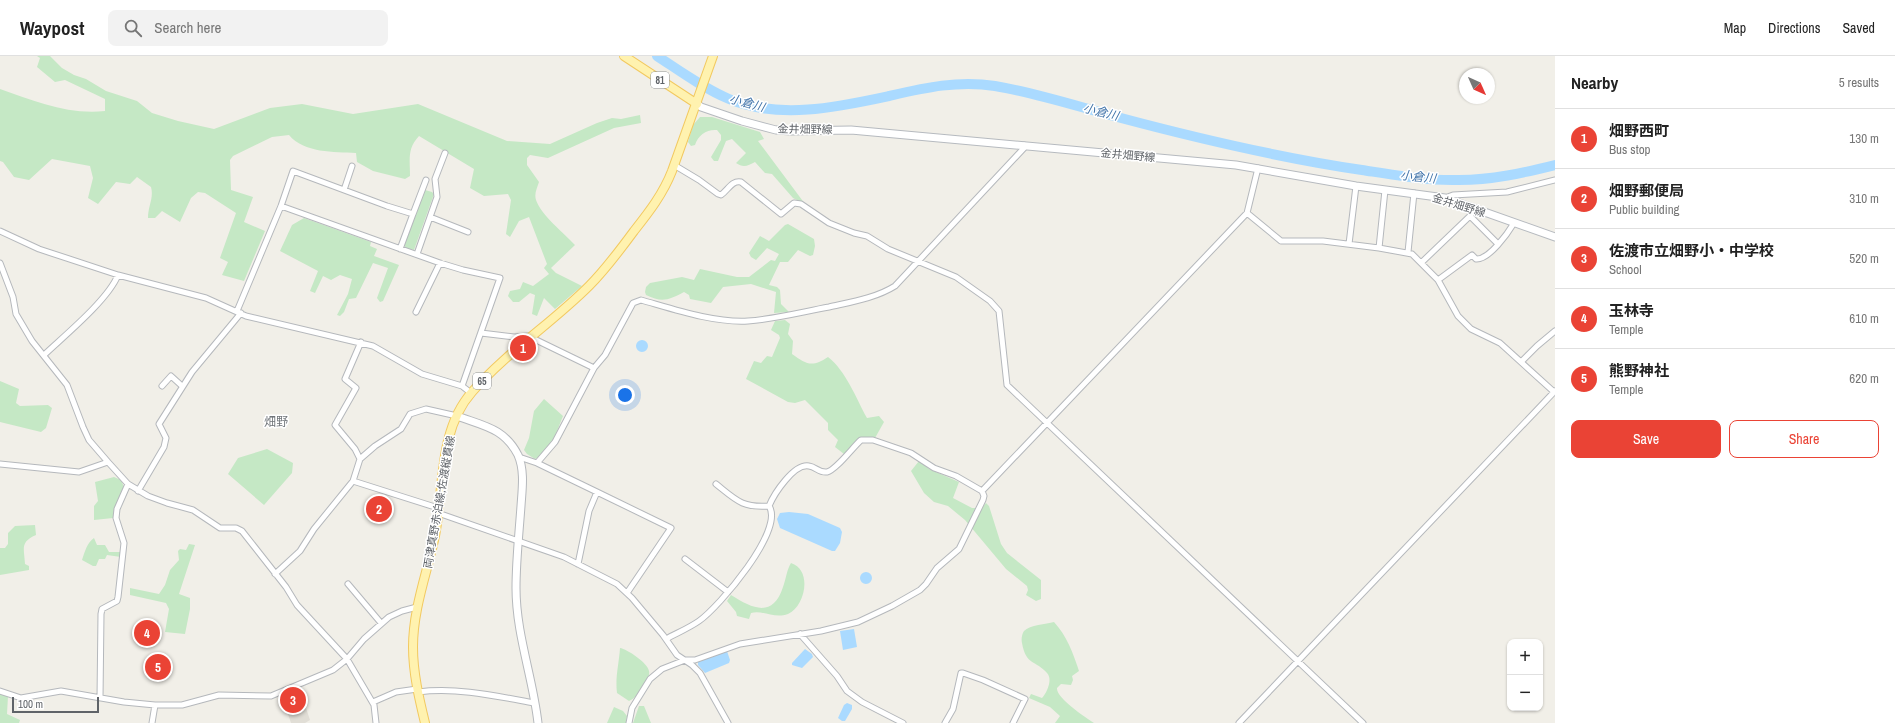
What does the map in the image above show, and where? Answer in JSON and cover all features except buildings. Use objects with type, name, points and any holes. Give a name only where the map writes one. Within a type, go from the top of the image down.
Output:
[{"type":"main road","name":"81","points":[[624,56],[698,102]]},
{"type":"main road","name":"65","points":[[698,102],[713,56]]},
{"type":"main road","name":"金井畑野線","points":[[698,102],[701,108],[742,121],[783,130],[851,130],[1258,168],[1356,186],[1445,198],[1555,237]]},
{"type":"main road","name":"両津真野赤泊線;佐渡縦貫線","points":[[425,723],[418,690],[413,648],[417,607],[434,536],[446,449],[457,416],[471,393],[494,369],[577,297],[603,271],[654,206],[667,185],[698,102]]},
{"type":"main road","points":[[457,416],[494,429],[503,434],[510,440],[519,457],[522,480],[516,587],[517,610],[538,723]]},
{"type":"street","points":[[537,463],[555,442],[594,368],[605,355],[633,303],[636,301],[641,300],[712,318],[747,321],[849,302],[888,290],[895,286],[1024,148],[1024,146]]},
{"type":"street","points":[[417,254],[437,197],[435,179],[445,153]]},
{"type":"street","points":[[674,165],[721,195],[733,183],[741,182],[781,214],[794,203],[797,203],[829,223],[854,233],[867,236],[888,249],[956,278],[990,301],[999,311],[1007,385],[1363,723]]},
{"type":"street","points":[[344,190],[352,166]]},
{"type":"street","points":[[982,492],[1247,213],[1258,168]]},
{"type":"street","points":[[138,490],[164,447],[166,438],[160,424],[182,386],[239,312],[281,206],[293,170],[344,190],[413,214]]},
{"type":"street","points":[[400,249],[426,180]]},
{"type":"street","points":[[1445,198],[1453,195],[1507,192],[1555,180]]},
{"type":"street","points":[[1349,244],[1356,186]]},
{"type":"street","points":[[1379,248],[1384,190]]},
{"type":"street","points":[[1408,252],[1414,193]]},
{"type":"street","points":[[281,206],[440,263],[463,270],[500,278],[462,386]]},
{"type":"street","points":[[1421,263],[1470,216],[1475,209]]},
{"type":"street","points":[[1239,723],[1555,391],[1500,343],[1471,329],[1458,316],[1438,280],[1408,252],[1323,241],[1282,241],[1247,213]]},
{"type":"street","points":[[1470,216],[1498,244]]},
{"type":"street","points":[[430,217],[468,232]]},
{"type":"street","points":[[1438,280],[1472,254],[1476,259],[1481,260],[1498,244],[1514,223]]},
{"type":"street","points":[[0,231],[39,249],[118,275],[206,298],[239,312],[293,328],[361,342],[383,351],[422,374],[462,386],[471,393]]},
{"type":"street","points":[[416,312],[440,263]]},
{"type":"street","points":[[0,264],[12,297],[16,314],[26,332],[67,385],[89,440],[128,484],[138,490],[159,501],[193,510],[220,528],[236,528],[242,531],[297,605],[347,659],[373,702],[376,714],[376,723]]},
{"type":"street","points":[[44,355],[105,295],[118,275]]},
{"type":"street","points":[[1521,362],[1555,331]]},
{"type":"street","points":[[481,333],[531,337],[594,368]]},
{"type":"street","points":[[360,459],[355,449],[336,425],[356,388],[345,379],[361,342]]},
{"type":"street","points":[[162,386],[171,376],[182,386]]},
{"type":"street","points":[[275,574],[300,551],[314,530],[353,481],[360,459],[375,446],[401,429],[413,412],[426,409],[457,416]]},
{"type":"street","points":[[628,723],[632,708],[656,672],[685,660],[695,660],[740,644],[858,622],[892,606],[920,590],[937,568],[959,549],[984,496],[982,492],[956,476],[934,468],[911,452],[866,439],[861,440],[832,470],[823,472],[810,466],[805,466],[792,474],[777,490],[769,506],[772,516],[765,538],[752,560],[728,592],[716,607],[699,622],[666,639]]},
{"type":"street","points":[[519,457],[537,463],[671,528],[627,594]]},
{"type":"street","points":[[0,464],[79,472],[108,462]]},
{"type":"street","points":[[353,481],[438,510],[519,542],[564,557],[617,584],[666,639],[677,655],[700,673],[728,723]]},
{"type":"street","points":[[100,698],[101,614],[102,609],[117,601],[118,597],[124,543],[116,518],[117,509],[128,484]]},
{"type":"street","points":[[716,484],[741,504],[769,506]]},
{"type":"street","points":[[578,564],[589,511],[597,492]]},
{"type":"street","points":[[685,559],[728,592]]},
{"type":"street","points":[[348,584],[381,623]]},
{"type":"street","points":[[0,690],[21,698],[61,691],[155,706],[182,704],[218,696],[271,696],[333,670],[347,659],[364,639],[381,623],[402,611],[417,607]]},
{"type":"street","points":[[800,634],[837,676],[847,691],[862,702],[903,723]]},
{"type":"street","points":[[944,723],[953,709],[960,673],[983,680],[1025,699],[1013,723]]},
{"type":"street","points":[[373,702],[396,692],[418,690],[460,690],[534,703]]},
{"type":"street","points":[[152,723],[155,706]]},
{"type":"shaded area","points":[[299,687],[310,720],[305,723],[291,723],[281,693]]},
{"type":"green space","points":[[37,56],[50,56],[62,68],[74,75],[86,79],[106,91],[137,101],[152,113],[178,121],[214,129],[270,108],[302,104],[353,114],[418,104],[507,141],[550,144],[612,118],[621,119],[640,115],[641,123],[614,128],[548,158],[530,155],[527,158],[527,165],[539,182],[535,196],[539,206],[548,218],[575,245],[551,268],[556,273],[582,286],[555,309],[544,298],[537,316],[532,314],[535,295],[530,293],[519,302],[513,302],[508,296],[510,291],[520,289],[523,282],[533,286],[549,274],[544,268],[547,264],[529,217],[519,221],[510,237],[506,234],[511,200],[508,194],[484,196],[470,188],[474,169],[419,136],[411,150],[410,176],[405,179],[373,171],[357,162],[356,153],[329,152],[311,148],[295,141],[289,135],[272,137],[233,156],[230,160],[231,190],[253,197],[244,222],[265,231],[244,281],[222,275],[228,262],[220,258],[236,213],[205,193],[198,192],[191,198],[180,222],[162,211],[155,218],[148,218],[152,195],[151,187],[137,177],[130,184],[116,182],[98,204],[88,198],[93,178],[90,166],[52,159],[29,180],[14,177],[3,162],[0,161],[0,89],[64,109],[91,112],[105,111],[105,99],[65,80],[55,82],[37,67],[40,58]]},
{"type":"green space","points":[[700,117],[712,117],[760,132],[764,139],[758,141],[805,204],[793,198],[772,174],[765,173],[755,162],[746,166],[741,166],[736,163],[746,153],[732,139],[726,141],[718,161],[714,161],[711,157],[721,140],[721,135],[717,130],[703,133],[696,141],[695,145],[691,146],[688,142],[693,125]]},
{"type":"green space","points":[[425,190],[434,194],[414,250],[405,248],[404,242]]},
{"type":"green space","points":[[304,218],[371,242],[370,246],[377,249],[374,256],[399,265],[383,301],[380,302],[377,298],[388,268],[373,263],[356,298],[349,299],[344,312],[340,316],[337,315],[348,294],[352,279],[340,275],[331,280],[323,276],[315,293],[310,291],[318,271],[280,251],[292,225]]},
{"type":"green space","points":[[788,224],[814,239],[815,246],[813,255],[810,256],[798,250],[788,262],[780,262],[769,285],[777,287],[780,290],[781,304],[789,312],[774,313],[776,292],[751,284],[723,287],[711,303],[690,299],[689,295],[684,292],[665,300],[646,295],[646,287],[650,283],[682,277],[694,280],[700,269],[737,277],[749,277],[771,260],[775,261],[779,254],[767,248],[756,260],[751,257],[749,253],[760,236],[769,241],[785,225]]},
{"type":"green space","points":[[785,320],[790,324],[788,334],[793,341],[792,354],[805,362],[813,364],[818,363],[828,357],[845,377],[867,418],[879,416],[884,422],[875,438],[861,437],[844,454],[835,447],[838,440],[828,430],[828,423],[805,400],[795,403],[788,402],[746,379],[754,361],[761,363],[767,356],[772,357],[780,338],[779,335],[771,330],[775,321]]},
{"type":"green space","points":[[0,381],[19,389],[16,403],[20,406],[48,405],[52,408],[46,428],[41,432],[0,422]]},
{"type":"green space","points":[[544,399],[563,416],[556,434],[549,446],[535,459],[524,450],[529,438],[534,411]]},
{"type":"green space","points":[[267,449],[293,463],[292,473],[264,505],[228,474],[238,458]]},
{"type":"green space","points":[[919,461],[929,469],[959,482],[953,498],[972,508],[982,508],[986,503],[989,506],[1001,544],[1007,553],[1041,580],[1041,599],[1036,601],[1026,595],[1028,590],[1027,586],[1006,569],[965,520],[948,506],[934,502],[924,493],[911,471]]},
{"type":"green space","points":[[114,477],[121,480],[124,487],[113,518],[94,520],[94,506],[98,501],[95,482]]},
{"type":"green space","points":[[35,525],[36,535],[27,540],[24,546],[25,564],[29,566],[29,570],[0,575],[0,548],[5,548],[8,544],[8,533],[15,526]]},
{"type":"green space","points":[[94,538],[97,545],[105,545],[109,552],[121,552],[121,557],[107,555],[105,559],[99,559],[96,566],[82,560],[85,550]]},
{"type":"green space","points":[[189,544],[195,545],[179,594],[190,598],[190,609],[185,634],[165,632],[169,609],[166,603],[130,595],[130,588],[159,594],[165,585],[170,570],[179,560],[178,551],[180,549],[186,550]]},
{"type":"green space","points":[[791,563],[798,567],[804,580],[802,597],[794,610],[788,614],[778,616],[756,612],[751,613],[749,619],[737,616],[736,612],[727,601],[731,595],[754,607],[768,607],[779,597]]},
{"type":"green space","points":[[1054,622],[1059,627],[1066,639],[1079,671],[1072,676],[1073,680],[1071,685],[1061,684],[1057,688],[1058,692],[1066,702],[1094,723],[1055,723],[1060,716],[1050,707],[1029,698],[1031,694],[1042,698],[1046,693],[1049,676],[1043,669],[1026,656],[1022,641],[1023,634],[1024,631],[1030,627]]},
{"type":"green space","points":[[620,648],[637,657],[645,664],[649,671],[648,679],[643,688],[629,701],[617,693]]},
{"type":"green space","points":[[0,694],[8,696],[7,714],[20,720],[19,723],[0,723]]},
{"type":"green space","points":[[639,706],[644,706],[651,723],[633,723]]},
{"type":"green space","points":[[614,707],[623,711],[627,716],[626,723],[607,723]]},
{"type":"water","points":[[642,340],[646,342],[648,346],[646,350],[642,352],[638,350],[636,346],[638,342]]},
{"type":"water","points":[[789,512],[808,514],[840,528],[842,532],[840,543],[835,551],[780,528],[777,519],[780,513]]},
{"type":"water","points":[[866,572],[870,574],[872,578],[870,582],[866,584],[862,582],[860,578],[862,574]]},
{"type":"water","points":[[854,629],[857,647],[843,650],[840,631]]},
{"type":"water","points":[[805,649],[812,654],[813,657],[802,668],[792,665],[792,663]]},
{"type":"water","points":[[727,651],[730,660],[729,663],[705,673],[698,665],[698,661]]},
{"type":"water","points":[[847,703],[852,705],[852,709],[845,721],[842,721],[838,718],[844,705]]},
{"type":"waterway","name":"小倉川","points":[[657,56],[719,95],[748,105],[768,109],[809,110],[850,104],[915,90],[954,84],[981,84],[1026,92],[1211,141],[1301,160],[1398,176],[1435,180],[1471,180],[1507,176],[1555,165]]},
{"type":"place","name":"畑野西町","points":[[523,348]]},
{"type":"place","name":"畑野郵便局","points":[[379,509]]},
{"type":"place","name":"玉林寺","points":[[147,633]]},
{"type":"place","name":"熊野神社","points":[[158,667]]},
{"type":"place","name":"佐渡市立畑野小・中学校","points":[[293,700]]},
{"type":"district","name":"畑野","points":[[276,422]]}]
